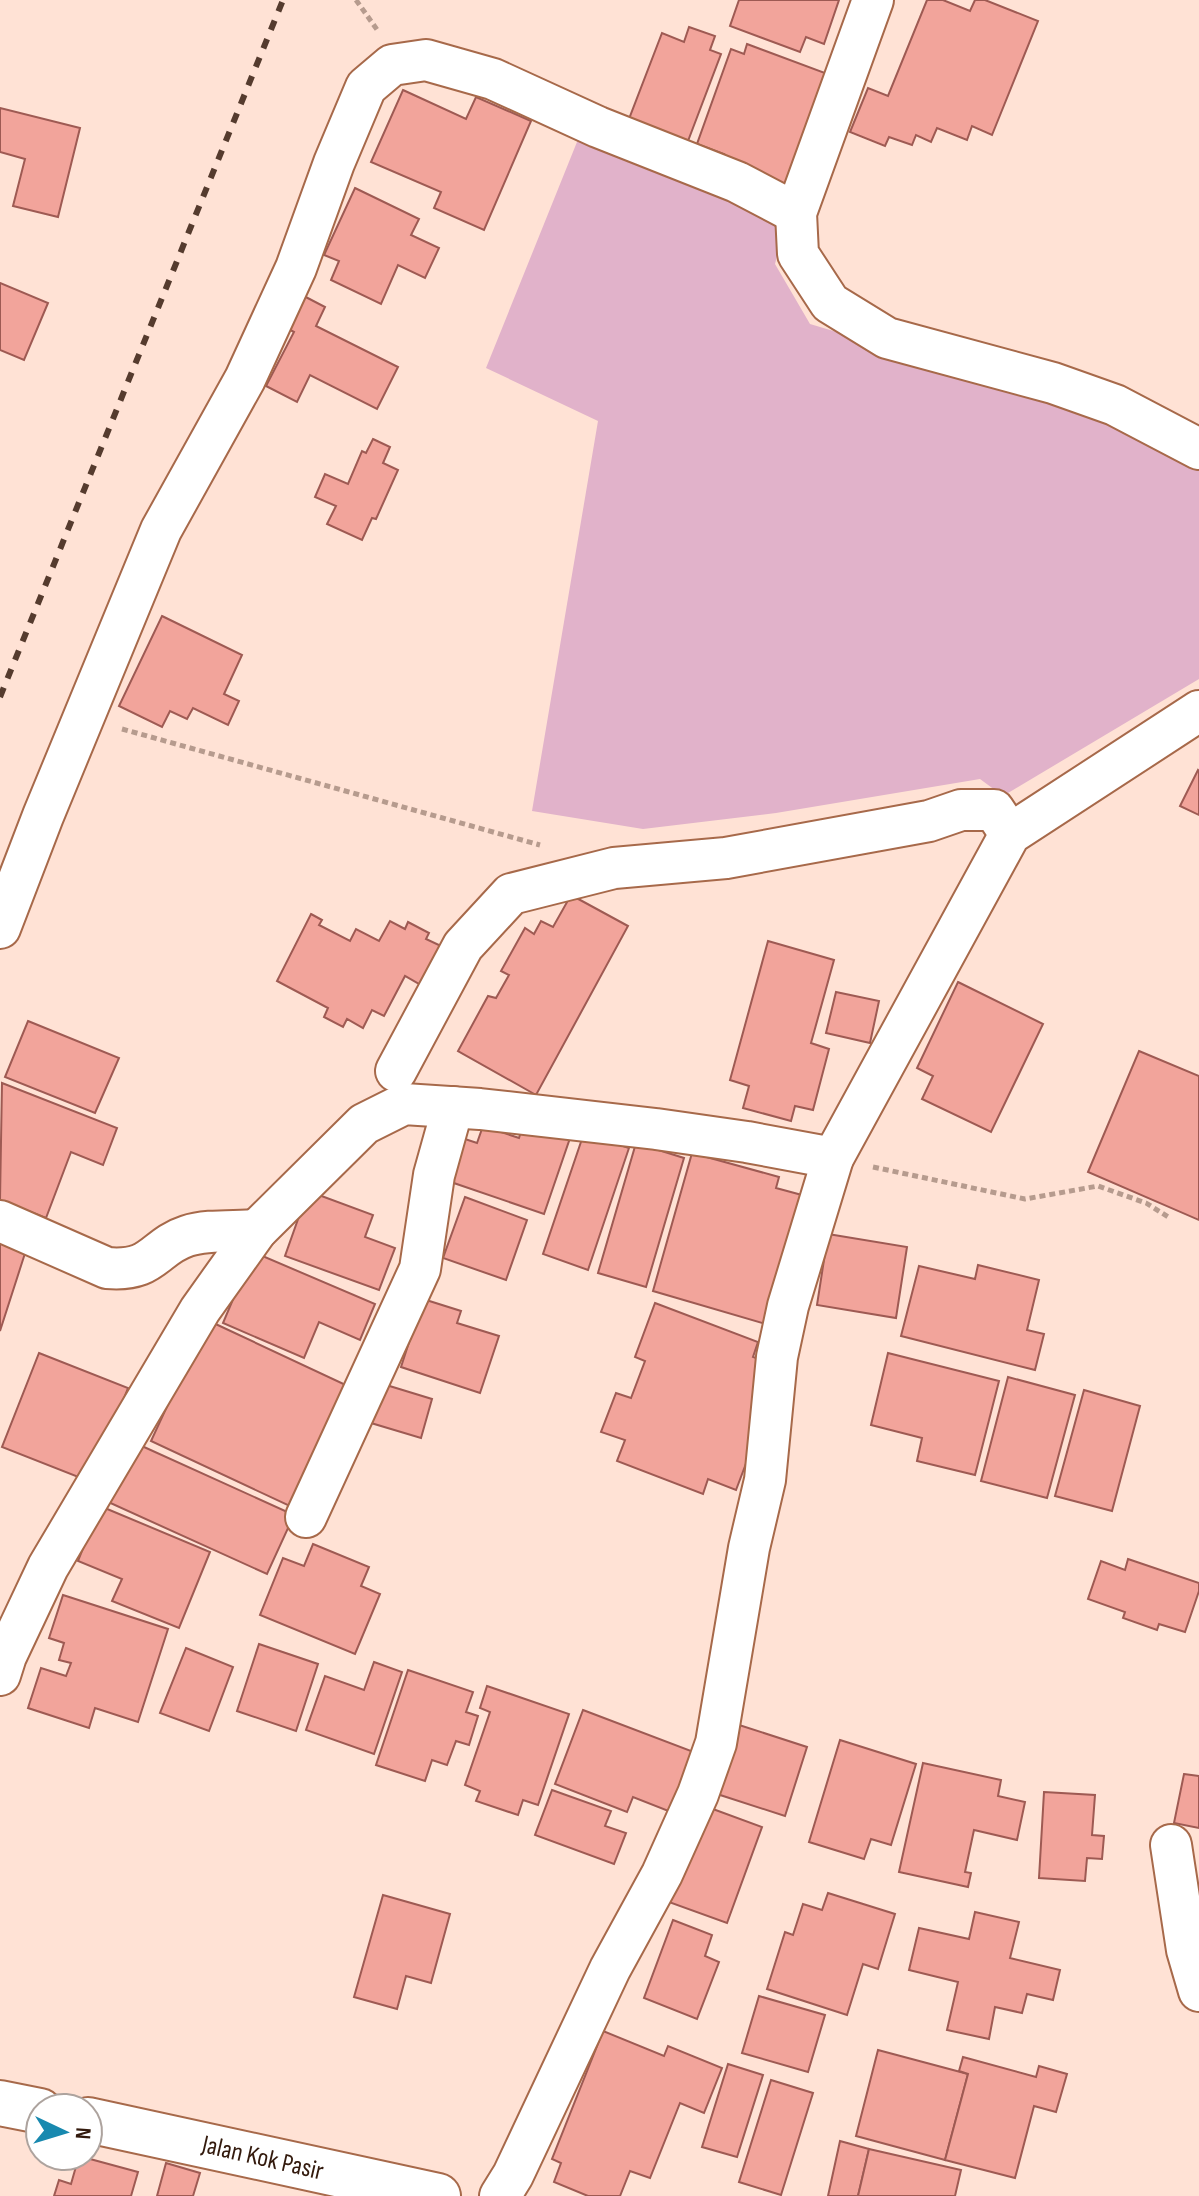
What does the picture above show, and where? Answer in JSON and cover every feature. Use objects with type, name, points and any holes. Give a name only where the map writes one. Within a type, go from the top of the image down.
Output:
[{"type":"street","points":[[873,0],[796,213],[798,254],[830,303],[887,338],[1053,383],[1115,405],[1199,449]]},
{"type":"street","points":[[0,928],[161,530],[245,379],[296,268],[334,163],[366,87],[392,65],[426,60],[493,79],[598,127],[737,182],[796,213]]},
{"type":"street","points":[[500,2196],[513,2175],[610,1969],[662,1874],[698,1794],[716,1743],[749,1548],[765,1480],[777,1357],[788,1306],[833,1158],[1010,834],[1199,711]]},
{"type":"street","points":[[396,1071],[463,946],[511,894],[614,868],[726,858],[929,821],[961,810],[994,810],[1010,834]]},
{"type":"street","points":[[0,1675],[6,1656],[56,1553],[200,1310],[257,1230],[364,1124],[404,1104],[453,1107],[671,1131],[833,1158]]},
{"type":"street","points":[[306,1517],[420,1269],[434,1175],[453,1107]]},
{"type":"street","points":[[0,1221],[107,1268],[123,1269],[141,1265],[178,1240],[191,1235],[257,1230]]},
{"type":"street","points":[[1171,1845],[1187,1950],[1199,1991]]},
{"type":"street","points":[[0,2103],[24,2108]]},
{"type":"street","name":"Jalan Kok Pasir","points":[[104,2123],[438,2196]]},
{"type":"path","points":[[92,697],[124,730],[547,847]]},
{"type":"path","points":[[833,1158],[1025,1199],[1098,1186],[1146,1203],[1170,1218]]},
{"type":"shaded area","points":[[579,137],[785,225],[775,264],[810,324],[1085,406],[1199,465],[1199,679],[1003,796],[980,779],[776,813],[643,829],[532,811],[598,421],[486,368]]},
{"type":"building","points":[[739,0],[839,0],[824,44],[806,37],[800,52],[730,26]]},
{"type":"building","points":[[927,0],[943,0],[970,11],[975,0],[985,0],[1038,21],[992,135],[972,126],[967,140],[937,128],[931,142],[916,135],[912,145],[889,137],[885,146],[850,132],[868,88],[888,96]]},
{"type":"building","points":[[689,27],[715,36],[710,50],[721,54],[688,141],[629,119],[662,33],[684,42]]},
{"type":"building","points":[[747,44],[825,73],[788,189],[720,165],[724,154],[697,144],[731,49],[744,54]]},
{"type":"building","points":[[403,90],[466,119],[476,97],[531,121],[484,230],[434,208],[441,192],[371,162]]},
{"type":"building","points":[[0,108],[80,128],[58,217],[13,206],[25,159],[0,152]]},
{"type":"building","points":[[355,188],[419,219],[411,235],[439,248],[425,278],[398,265],[381,304],[331,280],[339,261],[324,255]]},
{"type":"building","points":[[0,283],[48,303],[24,360],[0,350]]},
{"type":"building","points":[[300,294],[325,307],[316,326],[398,367],[377,409],[310,375],[297,402],[266,386],[294,332],[283,326]]},
{"type":"building","points":[[373,439],[390,447],[383,463],[398,470],[376,519],[372,518],[362,540],[327,524],[336,506],[315,497],[325,474],[348,484],[362,451],[366,453]]},
{"type":"building","points":[[162,616],[242,655],[224,694],[239,701],[228,725],[193,708],[187,719],[170,711],[162,727],[119,706]]},
{"type":"building","points":[[1199,771],[1199,815],[1180,806]]},
{"type":"building","points":[[571,895],[628,926],[536,1095],[458,1051],[488,996],[496,998],[509,975],[501,971],[525,928],[534,934],[541,921],[553,927]]},
{"type":"building","points":[[311,914],[322,920],[319,925],[350,941],[356,929],[379,941],[390,921],[405,929],[408,922],[429,933],[426,939],[441,946],[421,985],[405,976],[384,1016],[372,1010],[363,1028],[347,1019],[343,1027],[324,1017],[328,1008],[277,981]]},
{"type":"building","points":[[768,941],[834,960],[811,1043],[829,1049],[813,1110],[795,1106],[791,1121],[743,1108],[749,1086],[730,1080]]},
{"type":"building","points":[[958,982],[1043,1024],[991,1132],[922,1099],[933,1076],[917,1068]]},
{"type":"building","points":[[836,992],[879,1001],[870,1043],[826,1033]]},
{"type":"building","points":[[28,1021],[119,1058],[95,1113],[5,1077]]},
{"type":"building","points":[[1139,1051],[1199,1076],[1199,1220],[1088,1172]]},
{"type":"building","points":[[2,1083],[117,1128],[103,1165],[71,1152],[46,1218],[0,1200]]},
{"type":"building","points":[[524,1122],[570,1138],[544,1214],[448,1181],[462,1138],[477,1143],[483,1126],[519,1138]]},
{"type":"building","points":[[584,1133],[629,1148],[588,1270],[543,1254]]},
{"type":"building","points":[[636,1143],[684,1158],[646,1287],[598,1273]]},
{"type":"building","points":[[692,1153],[779,1177],[776,1188],[813,1198],[776,1327],[653,1291]]},
{"type":"building","points":[[308,1191],[373,1215],[365,1237],[395,1248],[379,1290],[285,1256]]},
{"type":"building","points":[[465,1197],[527,1220],[506,1280],[443,1258]]},
{"type":"building","points":[[828,1234],[907,1247],[896,1318],[817,1305]]},
{"type":"building","points":[[0,1235],[28,1244],[0,1331]]},
{"type":"building","points":[[253,1252],[375,1304],[360,1340],[319,1322],[304,1358],[223,1323]]},
{"type":"building","points":[[978,1265],[1039,1280],[1027,1330],[1044,1334],[1035,1370],[901,1336],[919,1266],[975,1279]]},
{"type":"building","points":[[423,1299],[461,1311],[457,1323],[499,1336],[480,1393],[401,1367]]},
{"type":"building","points":[[655,1303],[758,1342],[753,1357],[769,1363],[770,1400],[736,1490],[708,1479],[703,1494],[617,1461],[625,1440],[601,1432],[616,1393],[631,1398],[645,1361],[635,1357]]},
{"type":"building","points":[[207,1320],[350,1387],[294,1508],[151,1441]]},
{"type":"building","points":[[39,1353],[128,1388],[91,1482],[2,1447]]},
{"type":"building","points":[[888,1353],[999,1381],[975,1475],[917,1461],[922,1438],[871,1425]]},
{"type":"building","points":[[1008,1377],[1075,1395],[1047,1498],[981,1481]]},
{"type":"building","points":[[383,1384],[432,1399],[421,1438],[371,1423]]},
{"type":"building","points":[[1084,1390],[1140,1406],[1112,1511],[1055,1496]]},
{"type":"building","points":[[133,1442],[294,1515],[267,1574],[106,1501]]},
{"type":"building","points":[[100,1506],[210,1552],[179,1628],[112,1601],[122,1579],[78,1561]]},
{"type":"building","points":[[313,1544],[369,1567],[361,1586],[380,1594],[355,1654],[260,1615],[283,1558],[304,1566]]},
{"type":"building","points":[[1128,1559],[1199,1583],[1185,1632],[1159,1624],[1157,1630],[1123,1618],[1125,1612],[1088,1599],[1101,1561],[1125,1570]]},
{"type":"building","points":[[63,1595],[168,1629],[138,1722],[95,1708],[89,1728],[28,1708],[41,1668],[66,1676],[71,1663],[59,1660],[64,1643],[49,1638]]},
{"type":"building","points":[[259,1644],[318,1664],[296,1731],[237,1711]]},
{"type":"building","points":[[186,1648],[233,1667],[209,1731],[160,1713]]},
{"type":"building","points":[[374,1662],[402,1672],[374,1754],[306,1730],[325,1676],[364,1690]]},
{"type":"building","points":[[408,1670],[473,1692],[466,1712],[478,1716],[469,1745],[456,1741],[447,1765],[432,1760],[425,1781],[376,1765]]},
{"type":"building","points":[[487,1686],[569,1714],[538,1805],[523,1800],[518,1815],[476,1801],[480,1791],[465,1785],[490,1712],[480,1708]]},
{"type":"building","points":[[583,1710],[699,1754],[676,1814],[633,1797],[627,1812],[555,1784]]},
{"type":"building","points":[[736,1724],[807,1747],[785,1816],[714,1793]]},
{"type":"building","points":[[840,1740],[916,1764],[891,1845],[871,1839],[864,1859],[809,1842]]},
{"type":"building","points":[[923,1763],[1001,1780],[998,1796],[1025,1802],[1017,1840],[974,1830],[965,1872],[971,1873],[968,1887],[899,1872]]},
{"type":"building","points":[[1184,1774],[1199,1776],[1199,1828],[1174,1823]]},
{"type":"building","points":[[552,1790],[611,1811],[605,1826],[626,1833],[614,1864],[535,1835]]},
{"type":"building","points":[[1044,1792],[1095,1795],[1092,1835],[1104,1836],[1102,1859],[1087,1858],[1085,1881],[1039,1878]]},
{"type":"building","points":[[702,1805],[762,1827],[727,1923],[666,1901]]},
{"type":"building","points":[[828,1893],[895,1914],[878,1969],[863,1964],[847,2015],[767,1989],[785,1932],[793,1935],[803,1904],[822,1910]]},
{"type":"building","points":[[383,1895],[450,1914],[431,1983],[406,1976],[397,2009],[354,1997]]},
{"type":"building","points":[[975,1912],[1019,1922],[1010,1958],[1060,1970],[1053,2000],[1027,1994],[1022,2013],[995,2007],[989,2039],[947,2030],[958,1982],[909,1970],[919,1928],[969,1939]]},
{"type":"building","points":[[673,1920],[712,1935],[705,1956],[719,1962],[697,2019],[644,1998]]},
{"type":"building","points":[[759,1996],[825,2015],[808,2072],[742,2053]]},
{"type":"building","points":[[603,2031],[664,2056],[668,2046],[722,2068],[704,2113],[680,2103],[650,2178],[630,2171],[620,2196],[588,2196],[554,2182],[561,2163],[552,2159]]},
{"type":"building","points":[[878,2050],[968,2074],[945,2160],[856,2136]]},
{"type":"building","points":[[963,2057],[1036,2077],[1039,2066],[1067,2074],[1056,2112],[1034,2106],[1015,2178],[945,2160],[968,2074],[959,2071]]},
{"type":"building","points":[[728,2064],[763,2075],[737,2157],[702,2147]]},
{"type":"building","points":[[771,2080],[813,2093],[781,2195],[739,2182]]},
{"type":"building","points":[[840,2141],[869,2149],[858,2196],[828,2196]]},
{"type":"building","points":[[869,2149],[961,2170],[955,2196],[858,2196]]},
{"type":"building","points":[[104,2163],[138,2172],[131,2196],[54,2196],[59,2180],[71,2184],[74,2172],[104,2172]]},
{"type":"building","points":[[166,2163],[200,2173],[193,2196],[157,2196]]},
{"type":"railway","points":[[0,697],[283,0]]}]
